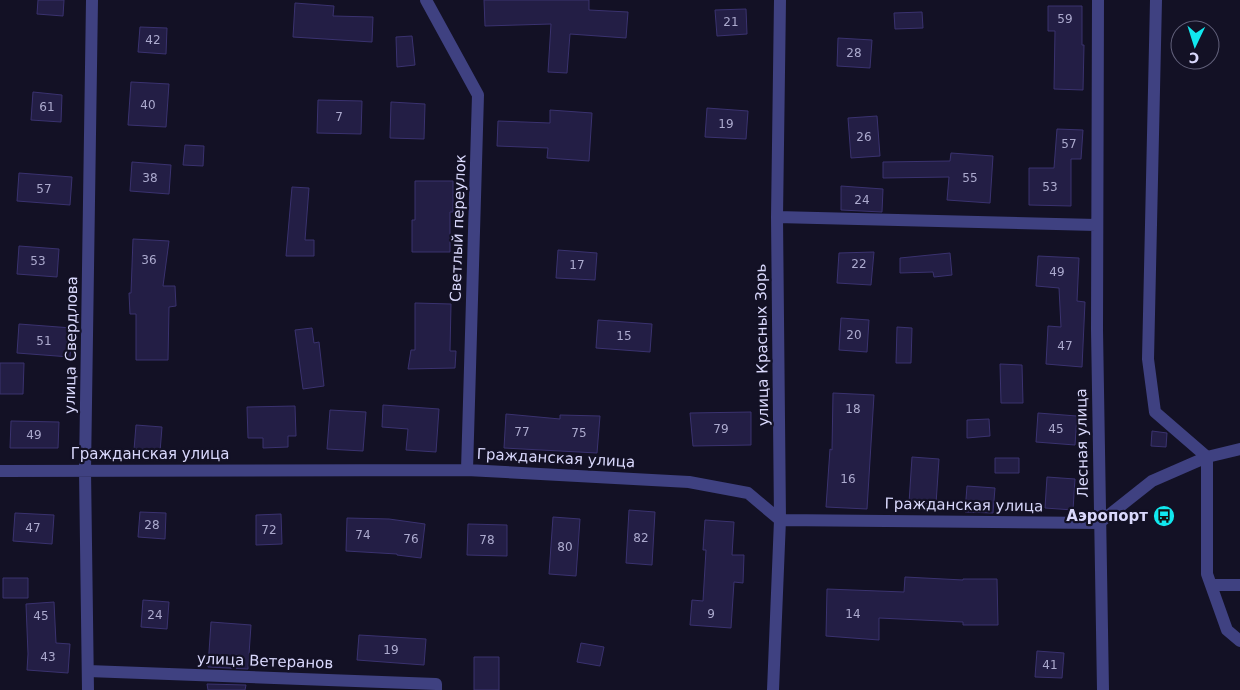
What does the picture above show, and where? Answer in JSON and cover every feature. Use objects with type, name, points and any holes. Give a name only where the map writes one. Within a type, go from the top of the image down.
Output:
[{"type":"street","name":"улица Свердлова","points":[[88,690],[85,470],[92,0]]},
{"type":"street","name":"Светлый переулок","points":[[426,0],[478,96],[467,470]]},
{"type":"street","name":"улица Красных Зорь","points":[[773,690],[780,520],[777,217],[780,0]]},
{"type":"street","name":"Лесная улица","points":[[1098,0],[1096,225],[1103,690]]},
{"type":"street","points":[[1156,0],[1148,359],[1155,412],[1207,457],[1207,574],[1227,630],[1240,641]]},
{"type":"street","points":[[777,217],[1096,225]]},
{"type":"street","points":[[1099,523],[1152,482],[1207,457],[1240,449]]},
{"type":"street","name":"Гражданская улица","points":[[0,471],[467,470],[689,482],[748,493],[780,520],[1099,523]]},
{"type":"street","points":[[1211,585],[1240,585]]},
{"type":"street","name":"улица Ветеранов","points":[[88,671],[436,684],[436,690]]},
{"type":"building","points":[[38,0],[64,0],[63,16],[37,14]]},
{"type":"building","points":[[484,0],[589,0],[589,10],[628,12],[626,38],[570,34],[567,73],[548,72],[551,24],[485,26]]},
{"type":"building","points":[[295,3],[334,6],[333,16],[373,17],[372,42],[293,37]]},
{"type":"building","points":[[1048,6],[1082,6],[1082,45],[1084,45],[1083,90],[1054,89],[1055,31],[1048,31]]},
{"type":"building","points":[[746,9],[747,34],[717,36],[715,10]]},
{"type":"building","points":[[922,12],[923,28],[895,29],[894,13]]},
{"type":"building","points":[[140,27],[167,28],[166,54],[138,52]]},
{"type":"building","points":[[412,36],[415,65],[397,67],[396,37]]},
{"type":"building","points":[[838,38],[872,40],[870,68],[837,66]]},
{"type":"building","points":[[131,82],[169,84],[166,127],[128,125]]},
{"type":"building","points":[[33,92],[62,95],[61,122],[31,120]]},
{"type":"building","points":[[318,100],[362,101],[361,134],[317,133]]},
{"type":"building","points":[[391,102],[425,104],[424,139],[390,138]]},
{"type":"building","points":[[707,108],[748,111],[746,139],[705,137]]},
{"type":"building","points":[[550,110],[592,113],[589,161],[547,158],[548,148],[497,146],[498,121],[550,123]]},
{"type":"building","points":[[877,116],[880,156],[851,158],[848,118]]},
{"type":"building","points":[[1057,129],[1083,130],[1081,159],[1071,159],[1071,206],[1029,205],[1029,168],[1054,168]]},
{"type":"building","points":[[185,145],[204,146],[203,166],[183,165]]},
{"type":"building","points":[[951,153],[993,156],[990,203],[947,200],[949,177],[883,178],[883,162],[950,161]]},
{"type":"building","points":[[132,162],[171,165],[169,194],[130,191]]},
{"type":"building","points":[[19,173],[72,177],[70,205],[17,201]]},
{"type":"building","points":[[415,181],[453,181],[453,212],[450,212],[450,252],[412,252],[412,220],[415,220]]},
{"type":"building","points":[[841,186],[883,189],[882,212],[841,210]]},
{"type":"building","points":[[292,187],[309,188],[305,240],[314,240],[314,256],[286,256]]},
{"type":"building","points":[[133,239],[169,241],[163,286],[175,286],[176,306],[169,307],[168,360],[136,360],[136,314],[130,314],[129,293],[131,293]]},
{"type":"building","points":[[19,246],[59,249],[57,277],[17,274]]},
{"type":"building","points":[[558,250],[597,253],[595,280],[556,278]]},
{"type":"building","points":[[874,252],[871,285],[837,283],[839,253]]},
{"type":"building","points":[[950,253],[952,275],[934,277],[933,272],[900,273],[900,258]]},
{"type":"building","points":[[1038,256],[1079,258],[1077,301],[1085,302],[1082,367],[1046,364],[1048,326],[1061,327],[1059,288],[1036,286]]},
{"type":"building","points":[[415,303],[451,304],[450,351],[456,351],[455,368],[408,369],[411,350],[415,350]]},
{"type":"building","points":[[841,318],[869,320],[867,352],[839,350]]},
{"type":"building","points":[[598,320],[652,324],[650,352],[596,348]]},
{"type":"building","points":[[19,324],[72,328],[70,357],[17,353]]},
{"type":"building","points":[[897,327],[912,328],[911,363],[896,363]]},
{"type":"building","points":[[312,328],[314,343],[319,342],[324,386],[303,389],[295,330]]},
{"type":"building","points":[[0,363],[24,363],[23,394],[0,394]]},
{"type":"building","points":[[1000,364],[1022,365],[1023,403],[1001,403]]},
{"type":"building","points":[[833,393],[874,395],[867,509],[826,507],[830,449],[832,450]]},
{"type":"building","points":[[383,405],[439,409],[436,452],[406,450],[408,429],[382,427]]},
{"type":"building","points":[[295,406],[296,436],[288,436],[288,447],[263,448],[263,438],[248,438],[247,407]]},
{"type":"building","points":[[330,410],[366,412],[363,451],[327,449]]},
{"type":"building","points":[[751,412],[751,445],[693,446],[690,413]]},
{"type":"building","points":[[1038,413],[1077,416],[1075,445],[1036,442]]},
{"type":"building","points":[[506,414],[560,419],[560,415],[600,416],[597,453],[504,448]]},
{"type":"building","points":[[989,419],[990,436],[967,438],[967,420]]},
{"type":"building","points":[[11,421],[59,422],[58,448],[10,448]]},
{"type":"building","points":[[136,425],[162,427],[160,452],[134,450]]},
{"type":"building","points":[[1152,431],[1167,433],[1166,447],[1151,446]]},
{"type":"building","points":[[912,457],[939,459],[936,504],[909,503]]},
{"type":"building","points":[[995,458],[1019,458],[1019,473],[995,473]]},
{"type":"building","points":[[1047,477],[1075,479],[1073,510],[1045,508]]},
{"type":"building","points":[[967,486],[995,488],[993,513],[965,512]]},
{"type":"building","points":[[629,510],[655,512],[652,565],[626,563]]},
{"type":"building","points":[[140,512],[166,513],[165,539],[138,537]]},
{"type":"building","points":[[15,513],[54,515],[52,544],[13,541]]},
{"type":"building","points":[[281,514],[282,544],[256,545],[256,515]]},
{"type":"building","points":[[553,517],[580,519],[576,576],[549,574]]},
{"type":"building","points":[[347,518],[389,519],[425,524],[421,558],[397,554],[346,551]]},
{"type":"building","points":[[705,520],[734,522],[732,555],[744,555],[743,583],[734,582],[731,628],[690,625],[692,600],[703,601],[706,550],[703,550]]},
{"type":"building","points":[[468,524],[507,525],[507,556],[467,555]]},
{"type":"building","points":[[905,577],[963,580],[997,579],[998,625],[963,625],[963,622],[879,618],[879,640],[826,636],[827,589],[904,592]]},
{"type":"building","points":[[3,578],[28,578],[28,598],[3,598]]},
{"type":"building","points":[[143,600],[169,602],[167,629],[141,627]]},
{"type":"building","points":[[54,602],[56,643],[70,644],[68,673],[27,670],[26,604]]},
{"type":"building","points":[[211,622],[251,625],[248,669],[208,667]]},
{"type":"building","points":[[359,635],[426,639],[424,665],[357,660]]},
{"type":"building","points":[[581,643],[604,647],[600,666],[577,662]]},
{"type":"building","points":[[1037,651],[1064,653],[1062,678],[1035,677]]},
{"type":"building","points":[[474,657],[499,657],[499,690],[474,690]]},
{"type":"building","points":[[207,684],[246,685],[245,690],[208,690]]},
{"type":"place","name":"Аэропорт","points":[[1164,516]]}]
